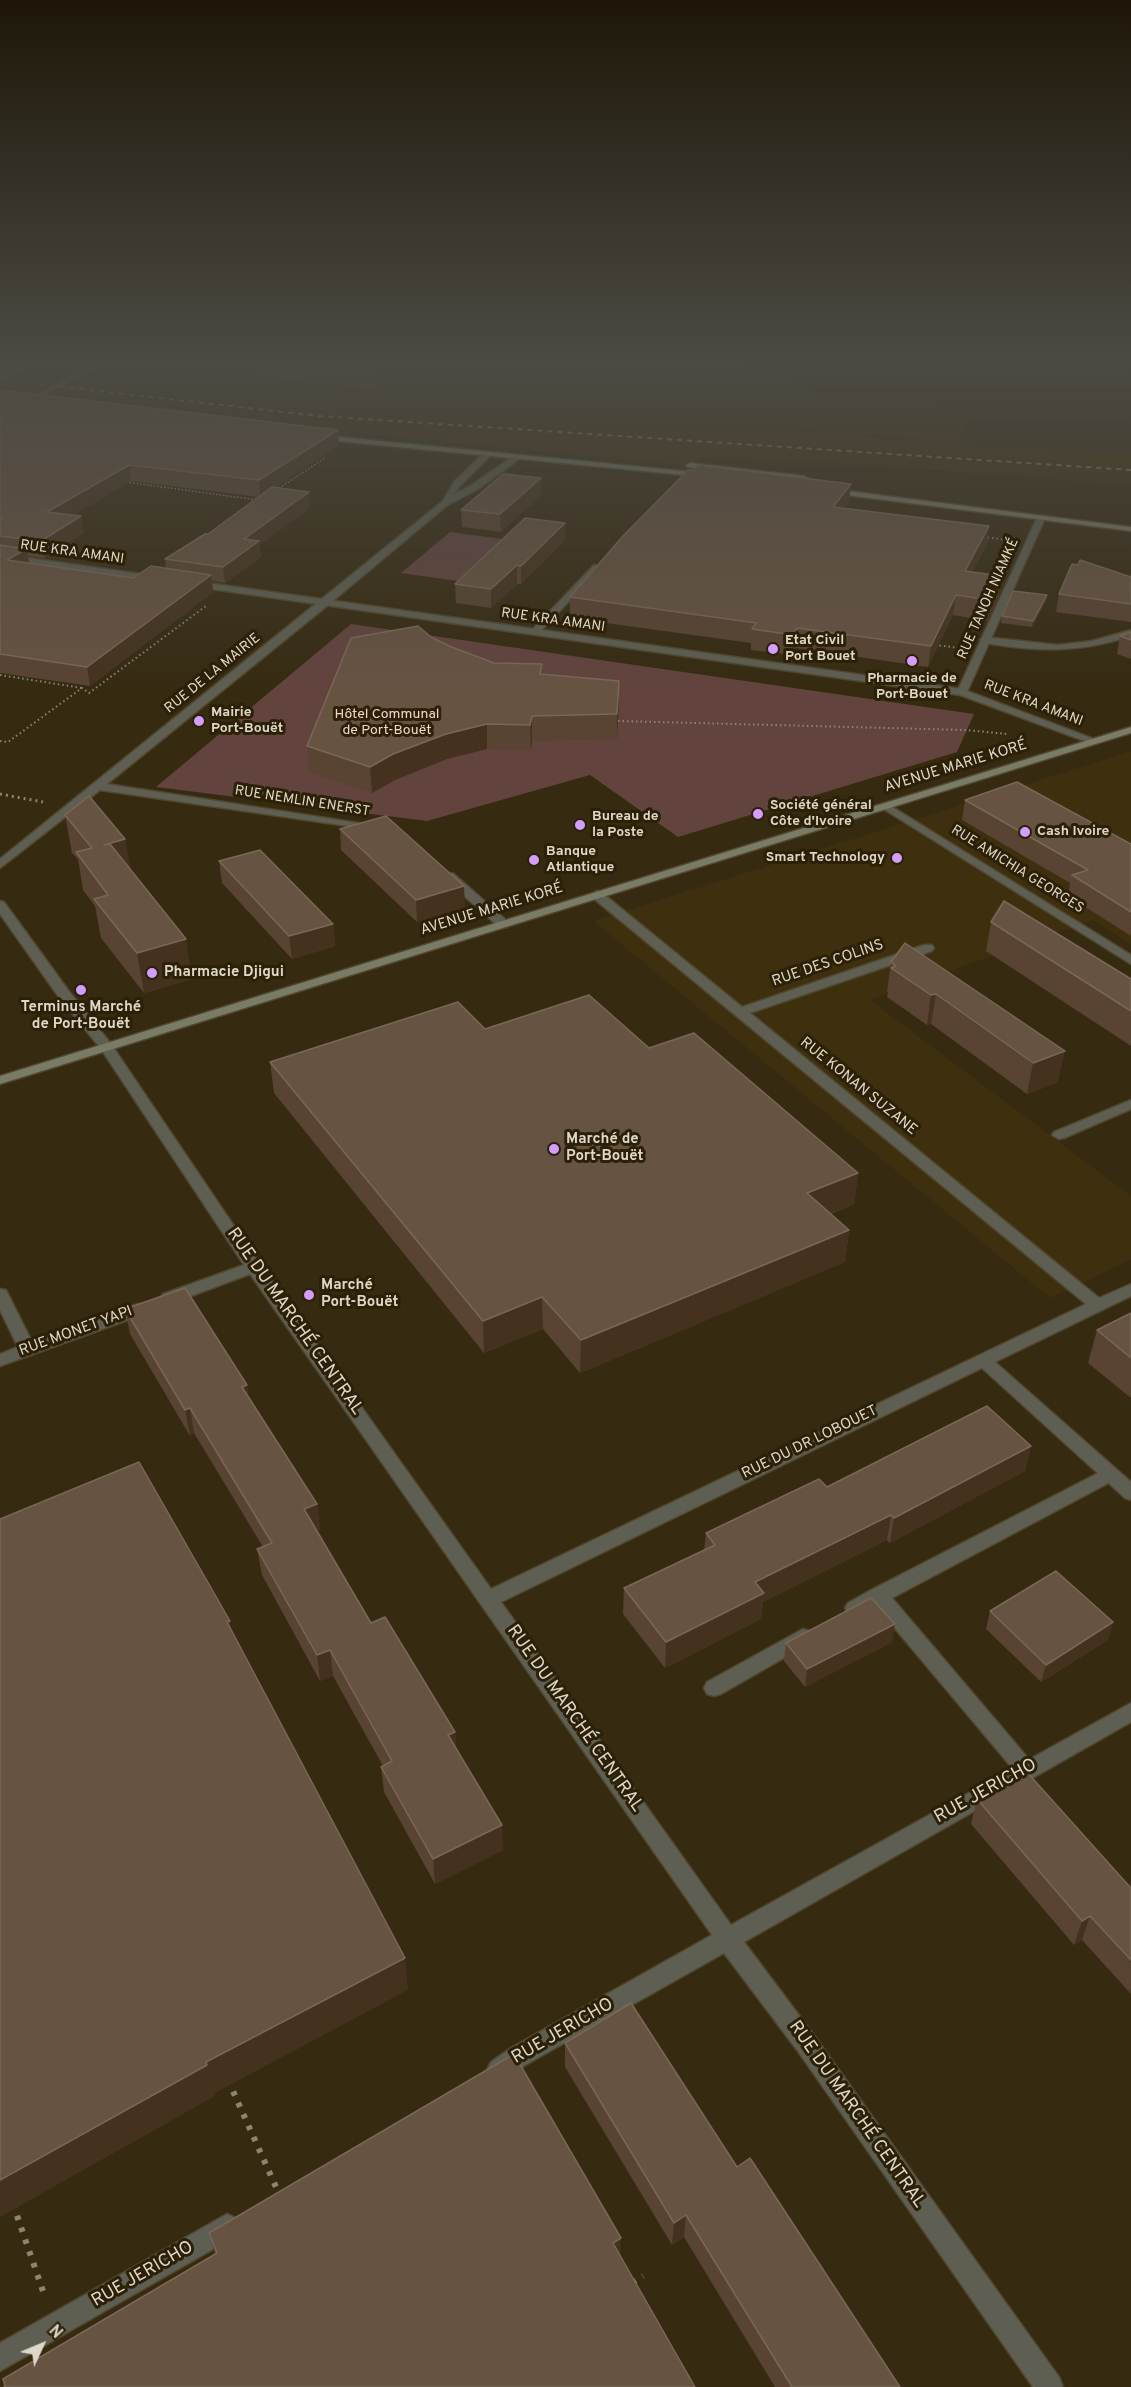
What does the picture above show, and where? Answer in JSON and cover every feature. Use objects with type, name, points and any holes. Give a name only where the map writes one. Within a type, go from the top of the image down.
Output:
[{"type":"main road","points":[[672,471],[781,485]]},
{"type":"main road","points":[[746,471],[819,480]]},
{"type":"main road","points":[[831,482],[1131,520]]},
{"type":"main road","points":[[827,490],[1131,529]]},
{"type":"main road","name":"AVENUE MARIE KORÉ","points":[[0,1080],[1131,730]]},
{"type":"street","name":"RUE DE LA MAIRIE","points":[[443,504],[470,471]]},
{"type":"street","name":"RUE DE LA MAIRIE","points":[[0,865],[325,603],[443,504],[475,487],[497,471]]},
{"type":"street","points":[[680,482],[688,473]]},
{"type":"street","name":"RUE TANOH NIAMKÉ","points":[[962,692],[1041,518]]},
{"type":"street","name":"RUE KRA AMANI","points":[[0,557],[170,581]]},
{"type":"street","points":[[535,632],[607,557]]},
{"type":"street","name":"RUE KRA AMANI","points":[[181,582],[962,692],[1094,741]]},
{"type":"street","points":[[985,640],[1033,648],[1074,648],[1100,644],[1131,633]]},
{"type":"street","name":"RUE NEMLIN ENERST","points":[[99,786],[387,830]]},
{"type":"street","name":"RUE AMICHIA GEORGES","points":[[886,806],[1131,960]]},
{"type":"street","points":[[442,870],[503,924]]},
{"type":"street","name":"RUE KONAN SUZANE","points":[[597,895],[1098,1305]]},
{"type":"street","points":[[0,905],[63,993],[106,1047]]},
{"type":"street","name":"RUE DES COLINS","points":[[740,1012],[928,948]]},
{"type":"street","name":"RUE DU MARCHÉ CENTRAL","points":[[106,1047],[254,1268],[727,1938],[805,2042],[1049,2387]]},
{"type":"street","points":[[1059,1135],[1131,1104]]},
{"type":"street","name":"RUE MONET YAPI","points":[[0,1360],[254,1268]]},
{"type":"street","name":"RUE DU DR LOBOUET","points":[[489,1599],[1131,1289]]},
{"type":"street","points":[[0,1294],[28,1350]]},
{"type":"street","points":[[983,1360],[1131,1493]]},
{"type":"street","points":[[837,1618],[878,1594],[1110,1474]]},
{"type":"street","points":[[878,1594],[1026,1770]]},
{"type":"street","points":[[714,1688],[817,1629]]},
{"type":"street","name":"RUE JERICHO","points":[[481,2080],[727,1938],[1131,1712]]},
{"type":"street","name":"RUE JERICHO","points":[[0,2358],[280,2196]]},
{"type":"path","points":[[272,494],[305,471]]},
{"type":"path","points":[[124,482],[262,500],[252,507]]},
{"type":"path","points":[[195,491],[203,486]]},
{"type":"path","points":[[983,537],[1029,543]]},
{"type":"path","points":[[0,675],[82,688],[88,693],[228,589]]},
{"type":"path","points":[[140,645],[151,646]]},
{"type":"path","points":[[935,645],[980,651]]},
{"type":"path","points":[[0,741],[8,742],[82,688]]},
{"type":"path","points":[[618,721],[966,730],[1013,734]]},
{"type":"path","points":[[0,794],[72,807]]},
{"type":"path","points":[[226,2078],[280,2196]]},
{"type":"path","points":[[11,2199],[55,2326]]},
{"type":"path","points":[[623,2289],[643,2276]]},
{"type":"shaded area","points":[[955,471],[1131,471],[1131,485]]},
{"type":"shaded area","points":[[1131,751],[1131,944],[1092,920],[870,1000],[1131,1196],[1131,1260],[1050,1298],[593,921]]},
{"type":"green space","points":[[450,532],[510,540],[465,582],[401,573]]},
{"type":"green space","name":"Hôtel Communal de Port-Bouët","points":[[351,624],[974,714],[957,752],[678,837],[590,775],[427,821],[156,787]]},
{"type":"building","points":[[0,471],[118,471],[47,512],[81,516],[41,541],[0,536],[0,519],[3,518],[0,518]]},
{"type":"building","points":[[184,471],[273,471],[259,480]]},
{"type":"building","points":[[687,471],[749,471],[851,484],[833,507],[989,526],[965,571],[1002,576],[990,600],[956,595],[931,646],[797,628],[793,635],[752,629],[756,623],[570,597],[623,536]]},
{"type":"building","points":[[503,474],[541,478],[500,514],[461,510]]},
{"type":"building","points":[[272,487],[309,492],[244,539],[259,541],[223,567],[165,559],[208,534]]},
{"type":"building","points":[[525,518],[565,523],[521,566],[517,565],[491,589],[455,584]]},
{"type":"building","points":[[0,545],[26,549],[7,560],[133,578],[151,566],[211,575],[87,667],[0,654]]},
{"type":"building","points":[[1080,560],[1131,577],[1131,604],[1059,594],[1072,564],[1078,565]]},
{"type":"building","points":[[1013,591],[1047,595],[1033,621],[1002,616]]},
{"type":"building","name":"Hôtel Communal de Port-Bouët","points":[[418,626],[431,637],[449,646],[494,663],[542,664],[540,674],[619,681],[617,714],[532,716],[530,725],[487,724],[446,734],[393,754],[370,767],[307,746],[351,638]]},
{"type":"building","points":[[1131,632],[1131,640],[1120,636]]},
{"type":"building","points":[[1017,782],[1131,844],[1131,912],[1072,875],[1088,870],[965,800]]},
{"type":"building","points":[[89,796],[125,839],[104,845],[110,844],[186,939],[137,953],[94,899],[108,895],[76,852],[92,848],[65,815]]},
{"type":"building","points":[[386,816],[464,886],[416,900],[340,829]]},
{"type":"building","points":[[260,850],[333,924],[289,936],[219,861]]},
{"type":"building","points":[[1004,901],[1131,979],[1131,1011],[991,922]]},
{"type":"building","points":[[905,943],[1065,1051],[1033,1063],[936,994],[931,995],[891,968],[896,966],[891,962]]},
{"type":"building","name":"Marché de Port-Bouët","points":[[589,995],[649,1048],[694,1033],[858,1173],[807,1193],[849,1230],[581,1340],[542,1297],[483,1321],[270,1062],[458,1002],[485,1029]]},
{"type":"building","points":[[185,1288],[247,1385],[242,1387],[317,1504],[304,1509],[371,1623],[385,1617],[455,1732],[448,1735],[502,1825],[433,1859],[381,1767],[392,1761],[330,1650],[317,1655],[257,1549],[272,1543],[190,1408],[185,1410],[125,1309]]},
{"type":"building","points":[[1131,1313],[1131,1358],[1097,1330]]},
{"type":"building","points":[[987,1406],[1031,1446],[894,1518],[891,1515],[755,1582],[764,1593],[666,1642],[624,1588],[715,1545],[706,1533],[819,1479],[827,1487]]},
{"type":"building","points":[[139,1462],[230,1621],[227,1622],[405,1958],[206,2062],[207,2065],[0,2180],[0,1519]]},
{"type":"building","points":[[1056,1571],[1113,1622],[1046,1665],[990,1611]]},
{"type":"building","points":[[871,1598],[895,1624],[807,1669],[786,1643]]},
{"type":"building","points":[[1026,1771],[1131,1888],[1131,1960],[1090,1916],[1082,1921],[977,1799]]},
{"type":"building","points":[[631,2003],[737,2167],[750,2158],[900,2387],[792,2387],[686,2215],[674,2223],[565,2043]]},
{"type":"building","points":[[514,2054],[621,2238],[613,2243],[695,2387],[4,2387],[3,2379],[217,2253],[209,2233]]},
{"type":"place","name":"Etat Civil Port Bouet","points":[[773,649]]},
{"type":"place","name":"Pharmacie de Port-Bouet","points":[[912,661]]},
{"type":"place","name":"Mairie Port-Bouët","points":[[199,721]]},
{"type":"place","name":"Société général Côte d'Ivoire","points":[[758,814]]},
{"type":"place","name":"Bureau de la Poste","points":[[580,825]]},
{"type":"place","name":"Cash Ivoire","points":[[1025,832]]},
{"type":"place","name":"Smart Technology","points":[[897,858]]},
{"type":"place","name":"Banque Atlantique","points":[[534,860]]},
{"type":"place","name":"Pharmacie Djigui","points":[[152,973]]},
{"type":"place","name":"Terminus Marché de Port-Bouët","points":[[81,990]]},
{"type":"place","name":"Marché de Port-Bouët","points":[[554,1149]]},
{"type":"place","name":"Marché Port-Bouët","points":[[309,1295]]}]
